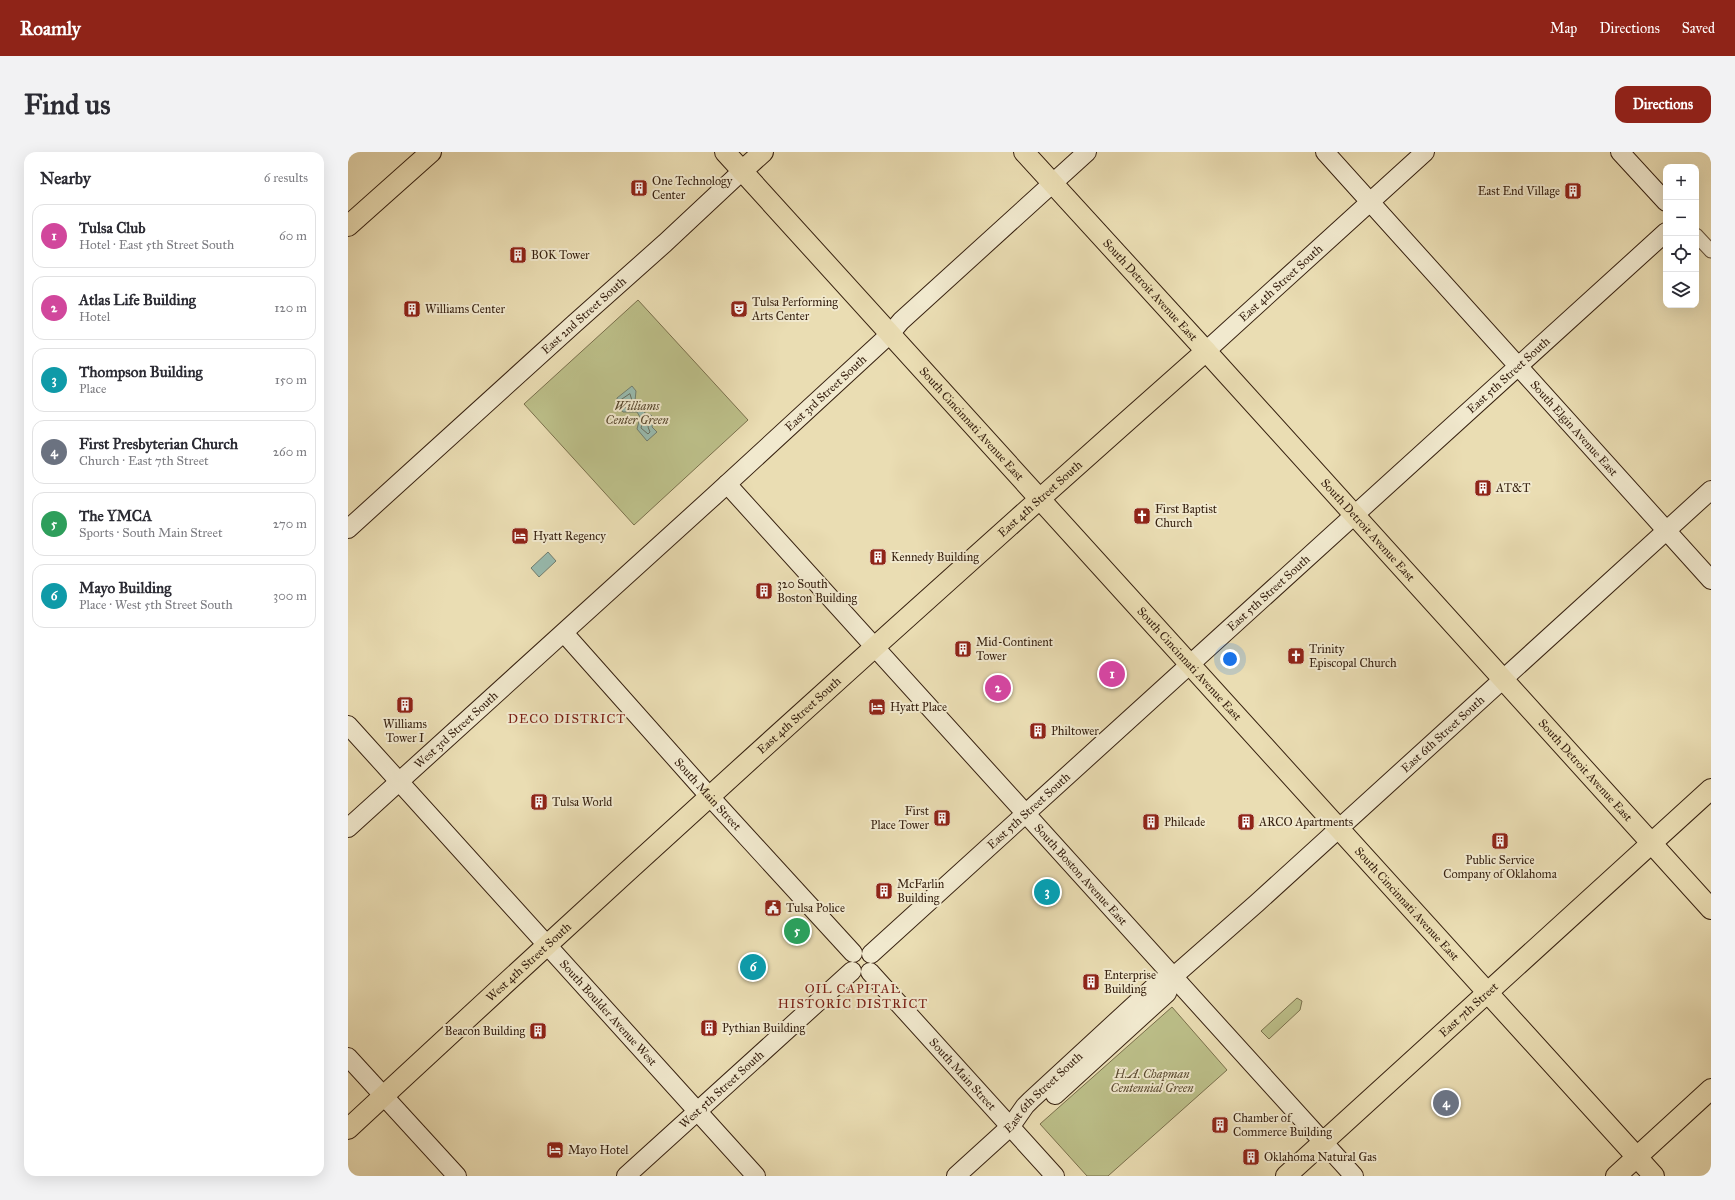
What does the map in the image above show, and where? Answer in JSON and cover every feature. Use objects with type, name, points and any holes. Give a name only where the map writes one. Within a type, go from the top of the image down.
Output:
[{"type":"main road","points":[[348,226],[430,152]]},
{"type":"main road","name":"South Cincinnati Avenue East","points":[[725,152],[1654,1176]]},
{"type":"main road","name":"East 2nd Street South","points":[[742,171],[763,152]]},
{"type":"main road","name":"South Detroit Avenue East","points":[[1024,152],[1711,909]]},
{"type":"main road","name":"East 4th Street South","points":[[710,797],[1206,351]]},
{"type":"main road","name":"East 7th Street","points":[[1286,1176],[1711,789]]},
{"type":"main road","name":"West 4th Street South","points":[[348,1128],[710,797]]},
{"type":"main road","points":[[1616,1176],[1711,1089]]},
{"type":"street","name":"East 3rd Street South","points":[[564,633],[890,334],[901,321],[1087,152]]},
{"type":"street","name":"South Elgin Avenue East","points":[[1325,152],[1711,580]]},
{"type":"street","name":"East 4th Street South","points":[[1206,351],[1425,152]]},
{"type":"street","points":[[1620,152],[1664,200]]},
{"type":"street","name":"East 2nd Street South","points":[[348,529],[578,320],[665,244],[742,171]]},
{"type":"street","name":"East 5th Street South","points":[[871,954],[1024,813],[1354,516],[1518,365],[1663,235]]},
{"type":"street","points":[[1697,236],[1711,251]]},
{"type":"street","name":"South Boston Avenue East","points":[[727,484],[1354,1176]]},
{"type":"street","name":"East 6th Street South","points":[[956,1176],[1011,1126],[1033,1114],[1164,996],[1167,993],[1174,976],[1711,490]]},
{"type":"street","name":"West 3rd Street South","points":[[348,828],[564,633]]},
{"type":"street","name":"South Main Street","points":[[564,633],[710,797],[854,953]]},
{"type":"street","name":"South Boulder Avenue West","points":[[348,725],[400,781],[696,1112],[756,1176]]},
{"type":"street","points":[[863,950],[871,954],[874,963],[870,972],[861,975],[852,971],[849,962],[854,953],[863,950]]},
{"type":"street","name":"West 5th Street South","points":[[626,1176],[852,971]]},
{"type":"street","name":"South Main Street","points":[[870,972],[1055,1176]]},
{"type":"street","points":[[348,1057],[457,1176]]},
{"type":"green space","name":"Williams Center Green","points":[[638,300],[748,420],[634,525],[524,404]]},
{"type":"green space","points":[[1297,998],[1302,1001],[1300,1010],[1269,1039],[1261,1031]]},
{"type":"green space","name":"H.A. Chapman Centennial Green","points":[[1172,1007],[1227,1070],[1108,1176],[1087,1176],[1040,1124]]},
{"type":"water","points":[[632,386],[636,391],[635,401],[645,413],[651,415],[654,419],[652,427],[657,432],[647,441],[637,429],[640,417],[637,412],[623,412],[617,405],[617,398]]},
{"type":"water","points":[[548,552],[556,561],[539,577],[531,568]]},
{"type":"place","name":"One Technology Center","points":[[639,188]]},
{"type":"place","name":"East End Village","points":[[1573,191]]},
{"type":"place","name":"BOK Tower","points":[[518,255]]},
{"type":"place","name":"Williams Center","points":[[412,309]]},
{"type":"place","name":"Tulsa Performing Arts Center","points":[[739,309]]},
{"type":"place","name":"AT&T","points":[[1483,488]]},
{"type":"place","name":"First Baptist Church","points":[[1142,516]]},
{"type":"place","name":"Hyatt Regency","points":[[520,536]]},
{"type":"place","name":"Kennedy Building","points":[[878,557]]},
{"type":"place","name":"320 South Boston Building","points":[[764,591]]},
{"type":"place","name":"Mid-Continent Tower","points":[[963,649]]},
{"type":"place","name":"Trinity Episcopal Church","points":[[1296,656]]},
{"type":"place","name":"Tulsa Club","points":[[1112,674]]},
{"type":"place","name":"Atlas Life Building","points":[[998,688]]},
{"type":"place","name":"Williams Tower I","points":[[405,705]]},
{"type":"place","name":"Hyatt Place","points":[[877,707]]},
{"type":"place","name":"Philtower","points":[[1038,731]]},
{"type":"place","name":"Tulsa World","points":[[539,802]]},
{"type":"place","name":"First Place Tower","points":[[942,818]]},
{"type":"place","name":"Philcade","points":[[1151,822]]},
{"type":"place","name":"ARCO Apartments","points":[[1246,822]]},
{"type":"place","name":"Public Service Company of Oklahoma","points":[[1500,841]]},
{"type":"place","name":"McFarlin Building","points":[[884,891]]},
{"type":"place","name":"Thompson Building","points":[[1047,892]]},
{"type":"place","name":"Tulsa Police","points":[[773,908]]},
{"type":"place","name":"The YMCA","points":[[797,931]]},
{"type":"place","name":"Mayo Building","points":[[753,967]]},
{"type":"place","name":"Enterprise Building","points":[[1091,982]]},
{"type":"place","name":"Pythian Building","points":[[709,1028]]},
{"type":"place","name":"Beacon Building","points":[[538,1031]]},
{"type":"place","name":"First Presbyterian Church","points":[[1446,1103]]},
{"type":"place","name":"Chamber of Commerce Building","points":[[1220,1125]]},
{"type":"place","name":"Mayo Hotel","points":[[555,1150]]},
{"type":"place","name":"Oklahoma Natural Gas","points":[[1251,1157]]},
{"type":"district","name":"DECO DISTRICT","points":[[567,719]]},
{"type":"district","name":"OIL CAPITAL HISTORIC DISTRICT","points":[[853,996]]}]
